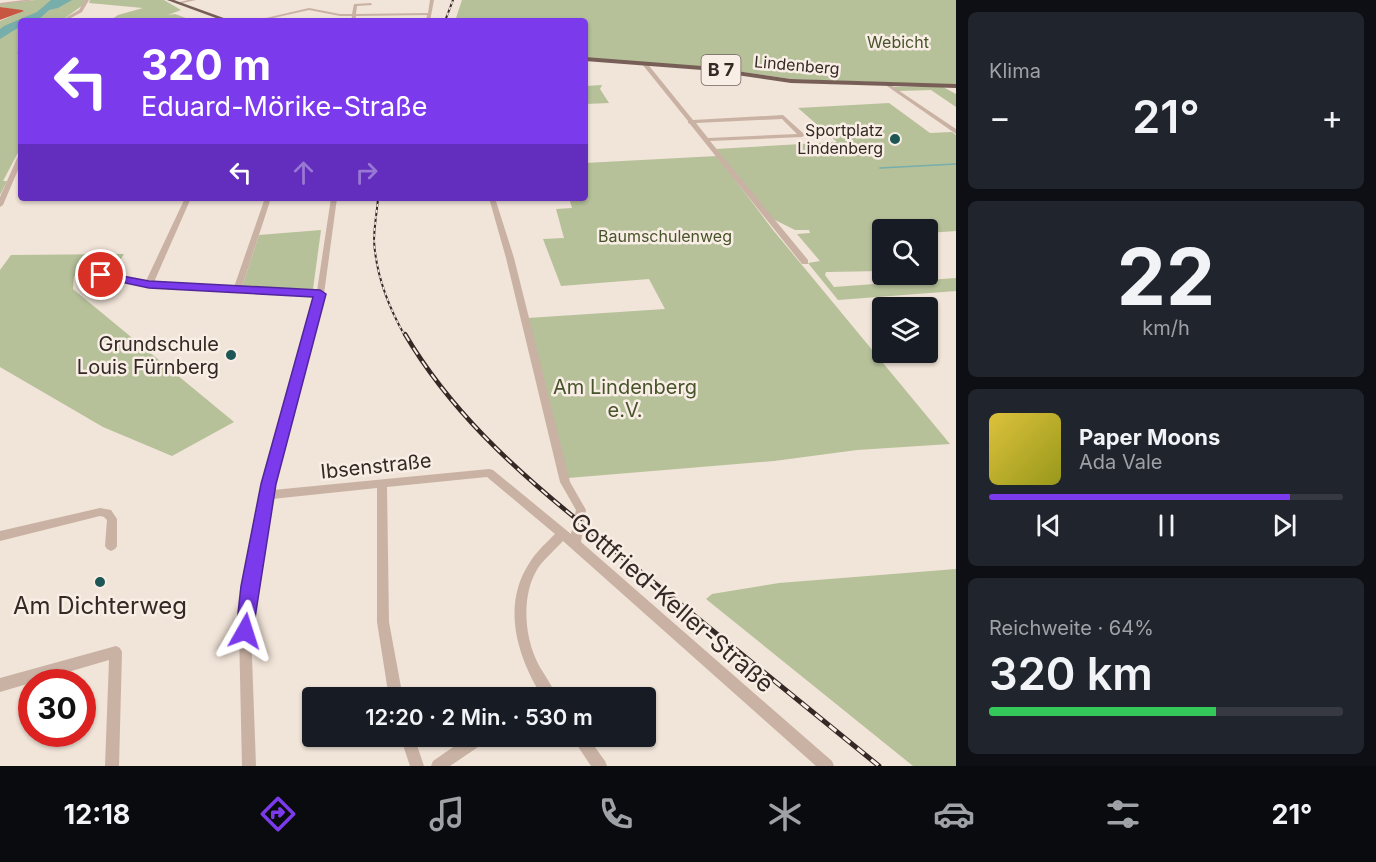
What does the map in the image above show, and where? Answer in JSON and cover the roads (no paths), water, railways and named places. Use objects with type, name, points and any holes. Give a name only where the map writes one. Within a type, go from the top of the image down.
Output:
[{"type":"main road","points":[[169,0],[219,18]]},
{"type":"main road","name":"Lindenberg","points":[[588,58],[720,70],[785,80],[956,86]]},
{"type":"street","points":[[0,4],[33,0]]},
{"type":"street","points":[[69,18],[81,11],[87,0]]},
{"type":"street","points":[[178,3],[194,0]]},
{"type":"street","points":[[429,18],[432,0]]},
{"type":"street","points":[[354,18],[355,5],[372,2],[370,14]]},
{"type":"street","points":[[309,9],[310,3]]},
{"type":"street","points":[[268,18],[309,9],[333,15],[430,14]]},
{"type":"street","points":[[644,63],[805,262]]},
{"type":"street","points":[[889,85],[956,132]]},
{"type":"street","points":[[690,122],[783,117],[802,135],[705,140]]},
{"type":"street","points":[[0,205],[18,163]]},
{"type":"street","points":[[149,284],[187,201]]},
{"type":"street","points":[[237,290],[267,201]]},
{"type":"street","points":[[249,766],[245,631],[251,582],[266,495],[320,294],[334,201]]},
{"type":"street","points":[[493,201],[510,258],[565,482],[581,510],[575,544]]},
{"type":"street","points":[[93,276],[104,275],[149,284],[320,294]]},
{"type":"street","name":"Ibsenstraße","points":[[266,495],[489,473]]},
{"type":"street","name":"Gottfried-Keller-Straße","points":[[489,473],[561,535],[575,544],[827,766]]},
{"type":"street","points":[[382,484],[383,622],[394,687]]},
{"type":"street","points":[[0,536],[100,512],[107,513],[112,519],[111,546]]},
{"type":"street","points":[[542,687],[523,644],[521,601],[531,570],[561,535]]},
{"type":"street","points":[[0,685],[116,652],[112,766]]},
{"type":"street","points":[[411,747],[417,766]]},
{"type":"street","points":[[438,766],[466,747]]},
{"type":"street","points":[[586,747],[600,766]]},
{"type":"water","points":[[51,0],[72,0],[49,10],[40,18],[23,18],[37,12]]},
{"type":"water","points":[[18,20],[18,28],[0,39],[0,29]]},
{"type":"waterway","points":[[880,168],[956,164]]},
{"type":"railway","points":[[446,18],[453,0]]},
{"type":"railway","points":[[378,201],[374,230],[377,266],[389,302],[405,336]]},
{"type":"railway","points":[[405,334],[441,387],[484,436],[580,522]]},
{"type":"railway","points":[[578,521],[879,766]]},
{"type":"place","name":"Sportplatz Lindenberg","points":[[895,139]]},
{"type":"place","name":"Grundschule Louis Fürnberg","points":[[231,355]]},
{"type":"place","name":"Am Dichterweg","points":[[100,582]]},
{"type":"park label","name":"Webicht","points":[[898,42]]},
{"type":"park label","name":"Baumschulenweg","points":[[665,236]]},
{"type":"park label","name":"Am Lindenberg e.V.","points":[[625,398]]}]
